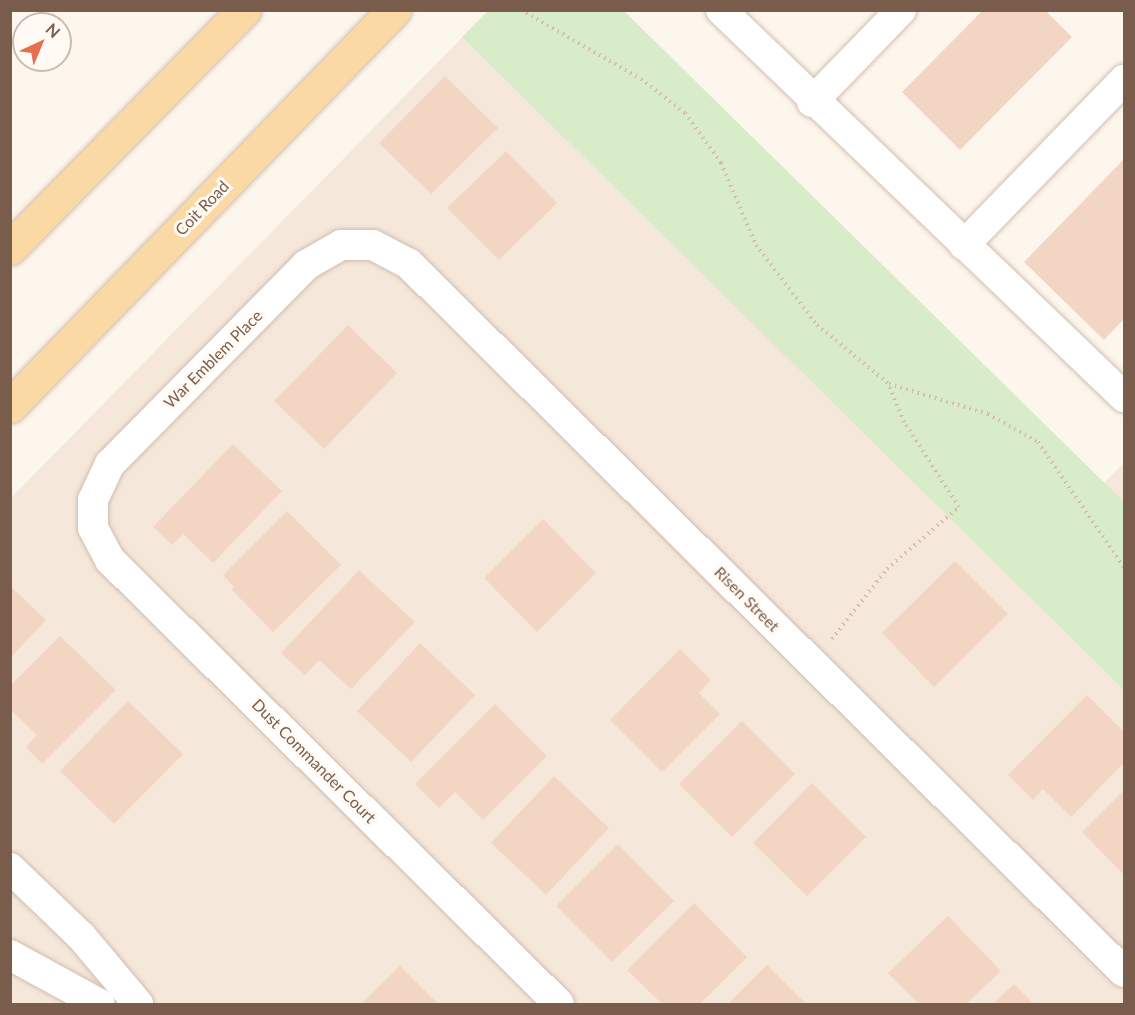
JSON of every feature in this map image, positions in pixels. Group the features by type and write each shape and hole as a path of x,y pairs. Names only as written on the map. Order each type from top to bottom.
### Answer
{"main road":[{"path":"10,248 244,10"},
{"name":"Coit Road","path":"10,406 394,10"}],"street":[{"path":"721,10 812,102 1125,396"},
{"path":"812,102 901,10"},
{"path":"964,245 1125,80"},
{"name":"War Emblem Place","path":"92,504 98,483 110,464 306,265 333,248 359,243"},
{"name":"Risen Street","path":"359,243 386,249 409,264 1125,972"},
{"name":"Dust Commander Court","path":"92,504 95,532 110,560 559,1005"},
{"path":"10,868 81,936 138,1005"},
{"path":"10,955 100,1005"}],"path":[{"path":"521,10 641,79 685,112 721,163 756,245 817,325 889,384 988,414 1038,442 1125,567"},
{"path":"814,665 887,569 959,507 914,440 889,384"}],"shaded area":[{"path":"488,11 624,11 1104,483 1124,463 1124,1004 11,1004 10,499"}],"green space":[{"path":"488,11 624,11 1124,502 1124,690 462,37"}],"building":[{"path":"983,10 1045,10 1072,37 960,150 902,92"},
{"path":"445,76 498,128 431,194 379,143"},
{"path":"506,151 557,203 499,260 447,208"},
{"path":"1124,159 1124,319 1104,340 1024,262"},
{"path":"348,325 397,373 324,449 274,401"},
{"path":"233,444 282,491 213,563 183,534 172,545 153,527"},
{"path":"287,511 341,565 273,632 232,590 234,587 223,575"},
{"path":"543,519 596,573 537,632 484,578"},
{"path":"955,561 1008,614 934,687 882,633"},
{"path":"359,570 415,622 351,689 319,660 305,675 281,653"},
{"path":"10,586 46,620 10,658"},
{"path":"60,636 116,690 42,764 26,747 37,735 10,709 10,686"},
{"path":"420,643 475,695 411,762 357,711"},
{"path":"680,649 711,680 699,693 720,714 662,772 610,720"},
{"path":"1087,695 1124,732 1124,763 1071,817 1043,789 1033,800 1008,775"},
{"path":"128,701 183,754 114,824 60,771"},
{"path":"495,704 547,756 483,820 455,792 439,808 415,784"},
{"path":"742,721 795,774 732,837 679,784"},
{"path":"554,776 609,828 546,895 491,843"},
{"path":"812,783 866,837 807,896 753,843"},
{"path":"1124,790 1124,875 1082,832"},
{"path":"618,844 674,901 612,962 556,906"},
{"path":"694,903 747,957 700,1004 662,1004 627,970"},
{"path":"948,916 1001,971 966,1004 919,1004 888,973"},
{"path":"767,965 806,1004 728,1004"},
{"path":"400,966 438,1004 361,1004"},
{"path":"1014,984 1034,1004 993,1004"}]}
